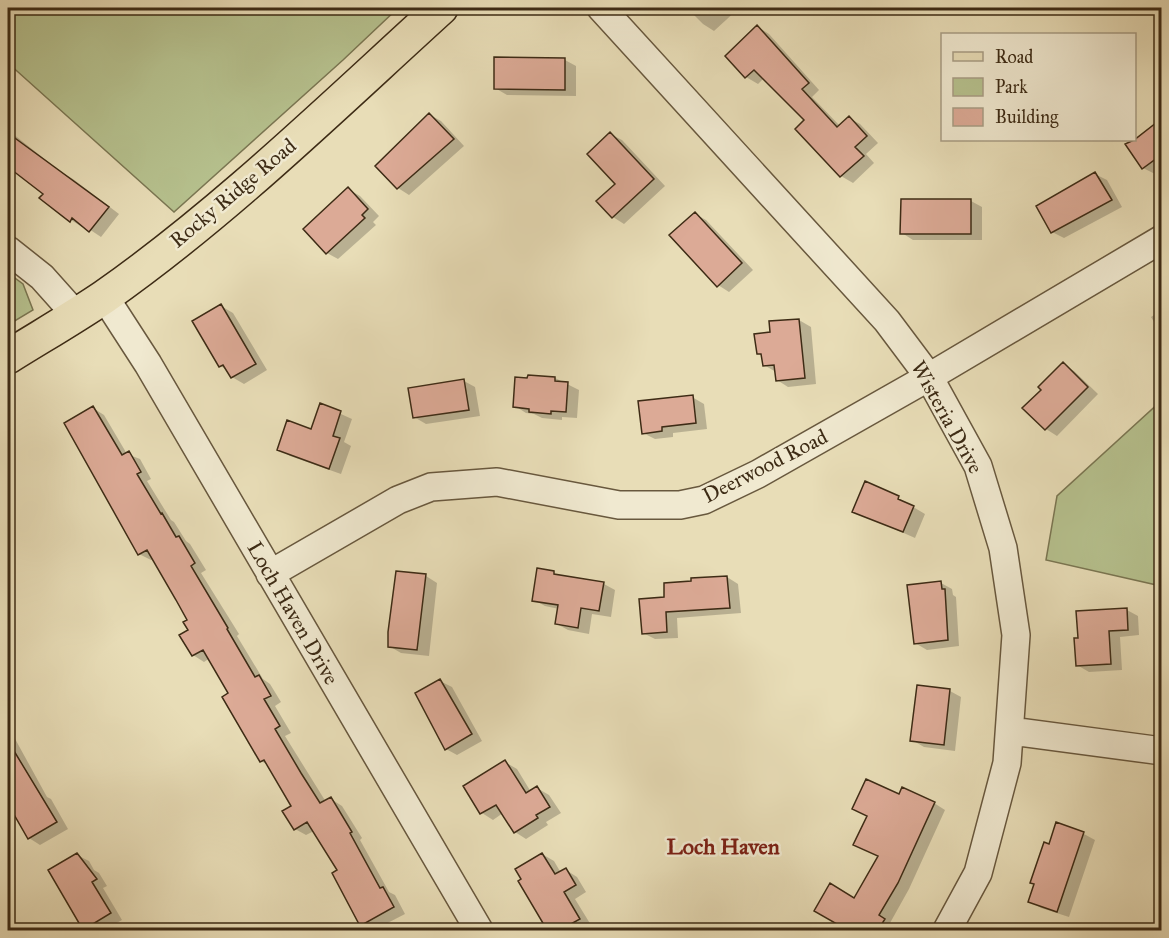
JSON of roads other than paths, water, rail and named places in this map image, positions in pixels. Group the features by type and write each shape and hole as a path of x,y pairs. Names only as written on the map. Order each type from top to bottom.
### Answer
{"main road":[{"name":"Rocky Ridge Road","path":"8,357 76,315 149,263 240,189 441,8"}],"street":[{"name":"Wisteria Drive","path":"601,8 887,321 929,377 978,466 1003,548 1016,636 1011,731 1007,763 978,873 947,930"},
{"name":"Deerwood Road","path":"270,574 398,500 431,487 497,482 619,506 680,505 704,500 758,474 929,377 1161,239"},
{"path":"8,250 42,277 76,315"},
{"name":"Loch Haven Drive","path":"104,296 148,364 479,930"},
{"path":"1011,731 1161,751"}],"district":[{"name":"Loch Haven","path":"723,846"}]}
